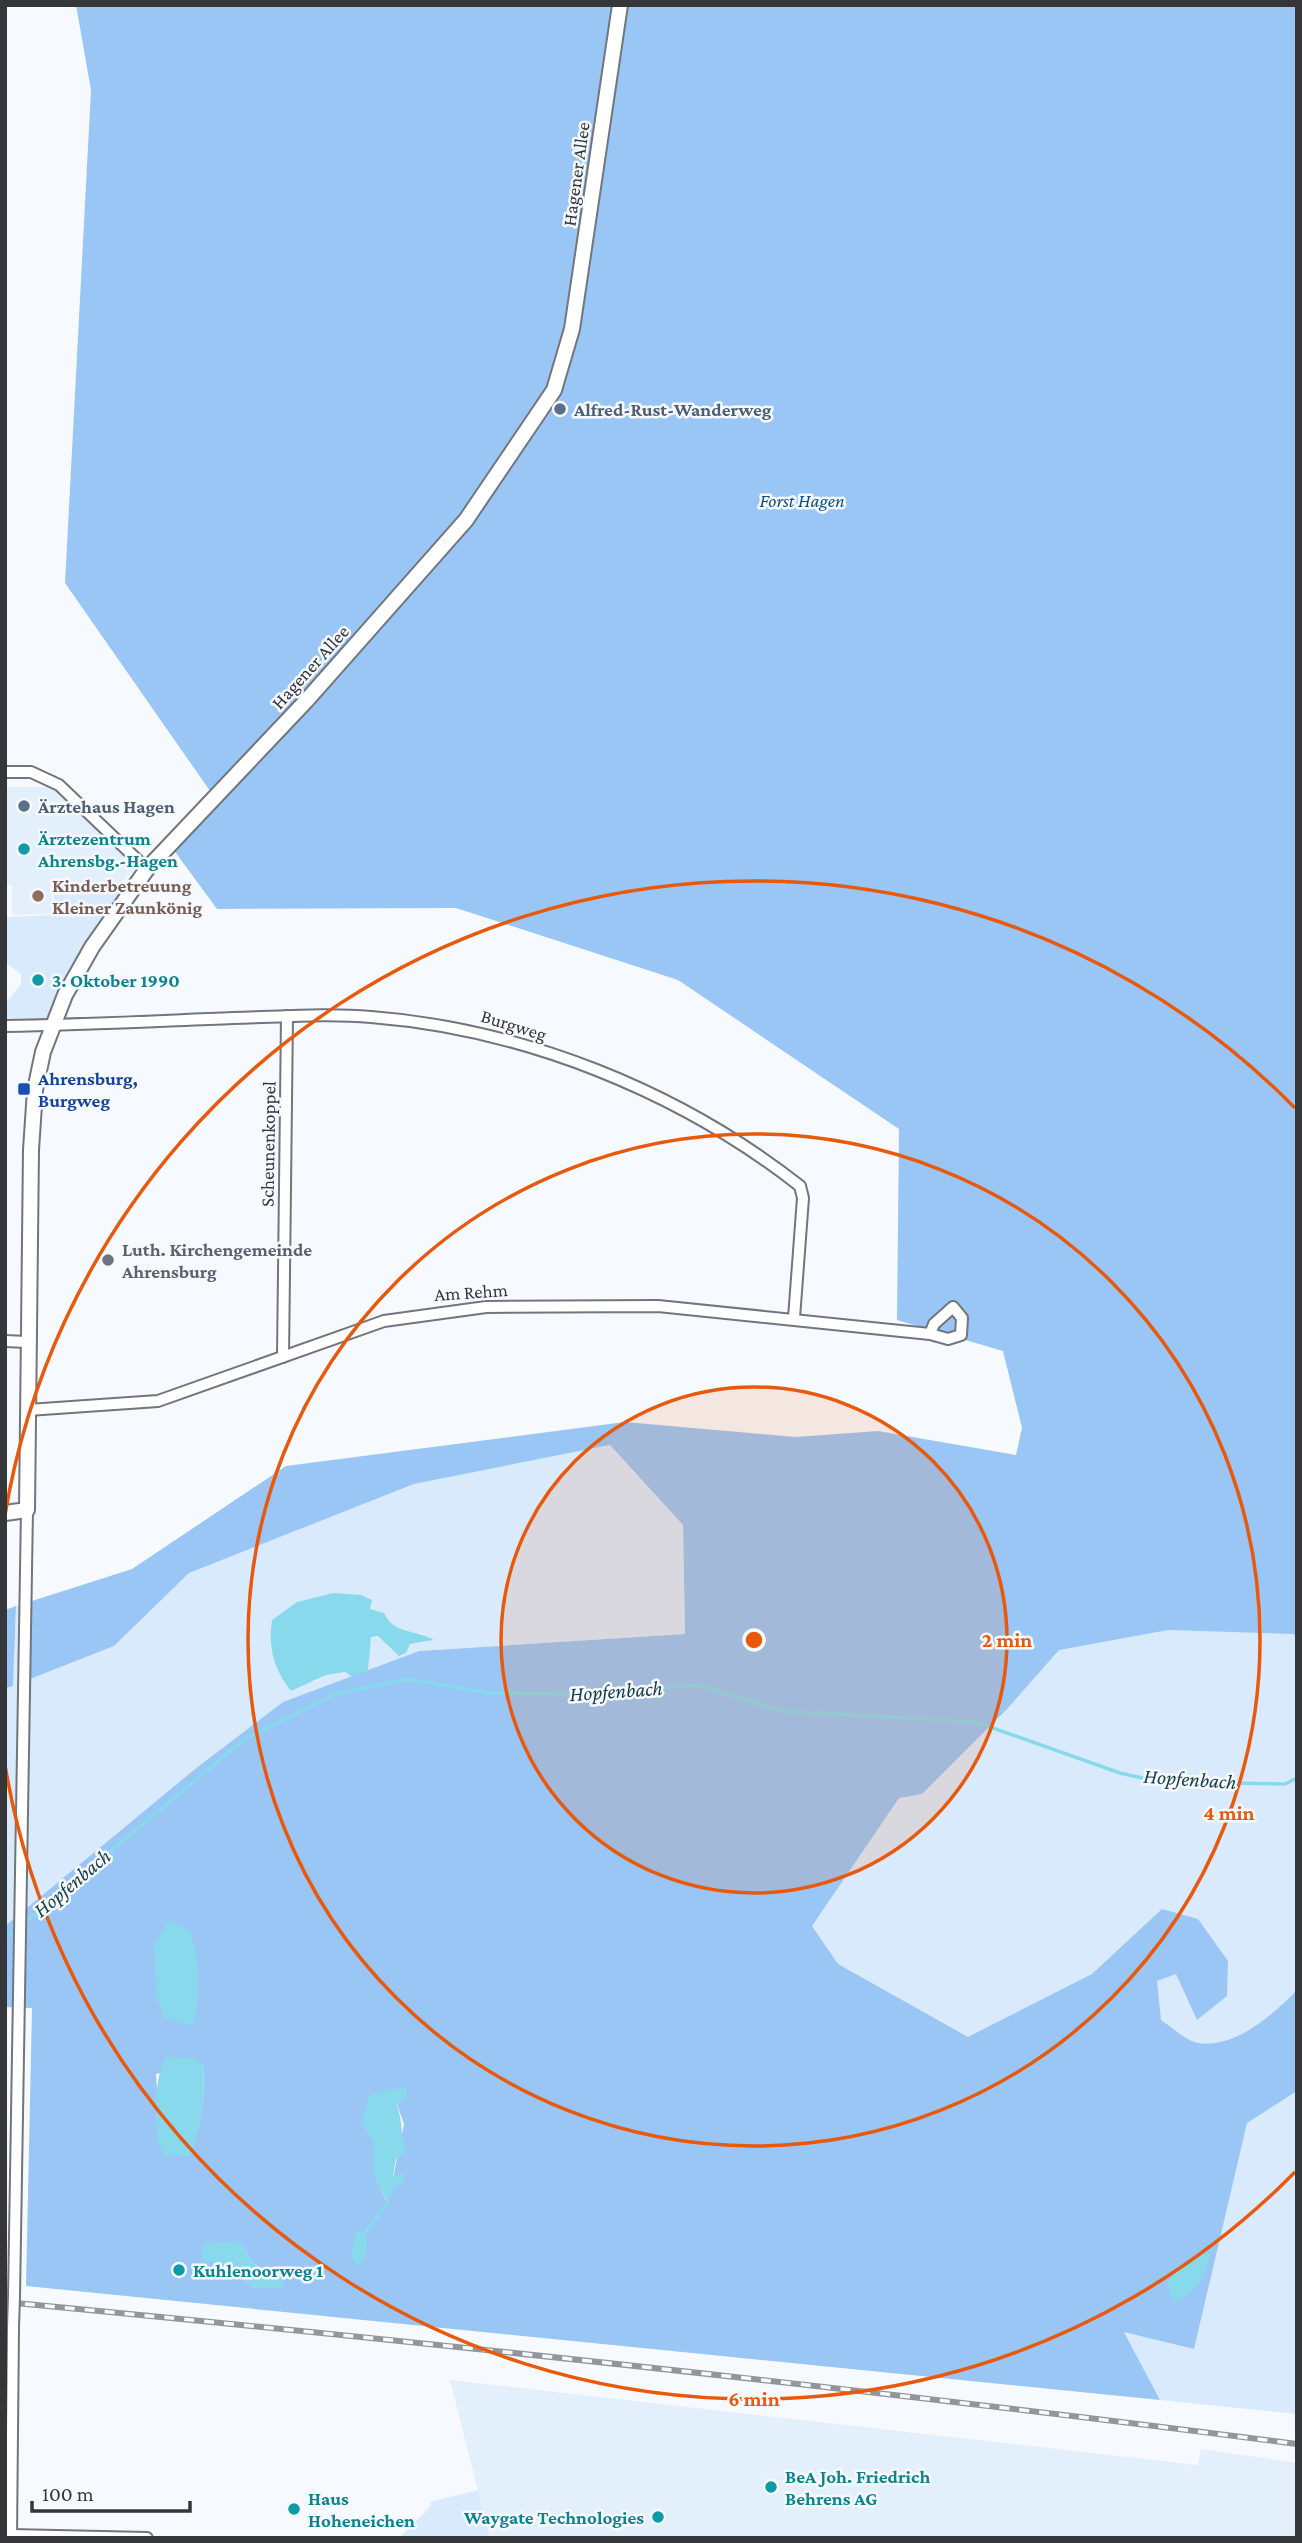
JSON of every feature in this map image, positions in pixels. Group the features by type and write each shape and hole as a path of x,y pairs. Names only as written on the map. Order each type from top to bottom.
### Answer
{"street":[{"name":"Hagener Allee","path":"11,2536 27,1510 27,1342 35,1090 52,1025 68,988 92,947 147,869 306,701 466,520 554,390 572,329 620,5"},
{"path":"5,772 31,772 59,785 147,869"},
{"name":"Burgweg","path":"5,1026 287,1016 370,1016 504,1037 610,1077 705,1121 800,1186 803,1198 794,1318"},
{"name":"Scheunenkoppel","path":"283,1357 287,1016"},
{"name":"Am Rehm","path":"28,1410 158,1402 384,1321 486,1307 658,1306 930,1334"},
{"path":"5,1341 27,1342"},
{"path":"5,1513 27,1510"},
{"path":"11,2536 148,2538"}],"shaded area":[{"path":"5,787 50,787 71,803 137,867 116,888 52,889 52,914 12,915 12,885 5,885"},
{"path":"127,891 49,1018 5,1018 5,1004 21,984 21,974 5,962 5,917 54,915 54,892"},
{"path":"611,1445 683,1525 685,1634 419,1651 368,1671 370,1637 408,1642 433,1640 422,1633 405,1633 370,1609 333,1593 297,1602 313,1682 326,1674 345,1672 352,1677 283,1702 195,1769 5,1926 5,1688 13,1685 16,1606 32,1601 31,1678 114,1646 189,1573 414,1484"},
{"path":"1297,1530 1297,2414 1160,2400 1124,2332 400,1684"},
{"path":"333,1593 361,1595 372,1600 370,1609 384,1613 394,1625 434,1640 410,1644 406,1653 399,1656 378,1636 371,1637 368,1671 352,1677 345,1672 326,1675 291,1691 280,1675 274,1658 272,1620 297,1602"},
{"path":"169,1921 190,1930 193,1943 198,1978 193,2026 164,2018 157,1998 154,1946"},
{"path":"166,2057 193,2058 203,2064 202,2111 189,2156 164,2155 157,2133 156,2092"},
{"path":"406,2087 407,2097 397,2105 406,2151 396,2159 393,2176 404,2173 405,2182 395,2185 388,2203 374,2177 374,2143 361,2122 371,2094"},
{"path":"365,2232 367,2246 364,2258 358,2266 351,2258 355,2234"},
{"path":"241,2241 253,2263 284,2279 283,2288 254,2288 229,2267 202,2259 202,2244"},
{"path":"1204,2249 1210,2254 1202,2278 1188,2294 1172,2303 1168,2283 1175,2270"},
{"path":"450,2380 1198,2465 1201,2449 1297,2463 1297,2538 490,2538"},
{"path":"478,2490 490,2538 399,2538 431,2506 430,2502"}],"green space":[{"name":"Forst Hagen","path":"76,5 1297,5 1297,1643 1294,1634 1168,1630 1059,1650 1007,1709 922,1794 899,1798 812,1926 838,1964 968,2037 1092,1974 1162,1909 1198,1919 1228,1961 1227,1996 1197,2020 1176,1974 1157,1981 1161,2020 1184,2037 1198,2043 1226,2041 1253,2028 1297,1990 1297,2091 1247,2123 1194,2349 1124,2332 1160,2400 26,2286 32,2008 5,2007 5,1926 195,1769 283,1702 419,1651 685,1634 683,1525 610,1445 414,1484 189,1573 114,1646 30,1679 32,1601 132,1569 286,1466 625,1422 796,1437 878,1431 1016,1455 1022,1428 1003,1351 897,1320 899,1129 678,980 456,908 217,909 173,849 217,801 65,583 91,90","holes":["203,2064 202,2111 188,2156 158,2104 156,2074","406,2087 397,2104 404,2124 388,2203 375,2171 377,2144 382,2130","240,2241 253,2263 283,2279 254,2288 229,2266"]},
{"path":"16,1606 13,1686 5,1688 5,1610"}],"waterway":[{"name":"Hopfenbach","path":"23,1924 245,1739 335,1694 408,1679 490,1693 575,1694 698,1685 780,1711 976,1722 1120,1773 1160,1782 1285,1784 1297,1778"},
{"name":"Hopfenbach","path":"5,1938 17,1929"},
{"path":"365,2232 388,2203"}],"railway":[{"path":"5,2302 652,2368 1297,2444"}],"place":[{"name":"Alfred-Rust-Wanderweg","path":"560,409"},
{"name":"Ärztehaus Hagen","path":"24,806"},
{"name":"Ärztezentrum Ahrensbg.-Hagen","path":"24,849"},
{"name":"Kinderbetreuung Kleiner Zaunkönig","path":"38,896"},
{"name":"3. Oktober 1990","path":"38,980"},
{"name":"Ahrensburg, Burgweg","path":"24,1089"},
{"name":"Luth. Kirchengemeinde Ahrensburg","path":"108,1260"},
{"name":"Kuhlenoorweg 1","path":"179,2270"},
{"name":"BeA Joh. Friedrich Behrens AG","path":"771,2487"},
{"name":"Haus Hoheneichen","path":"294,2509"},
{"name":"Waygate Technologies","path":"658,2517"}]}
